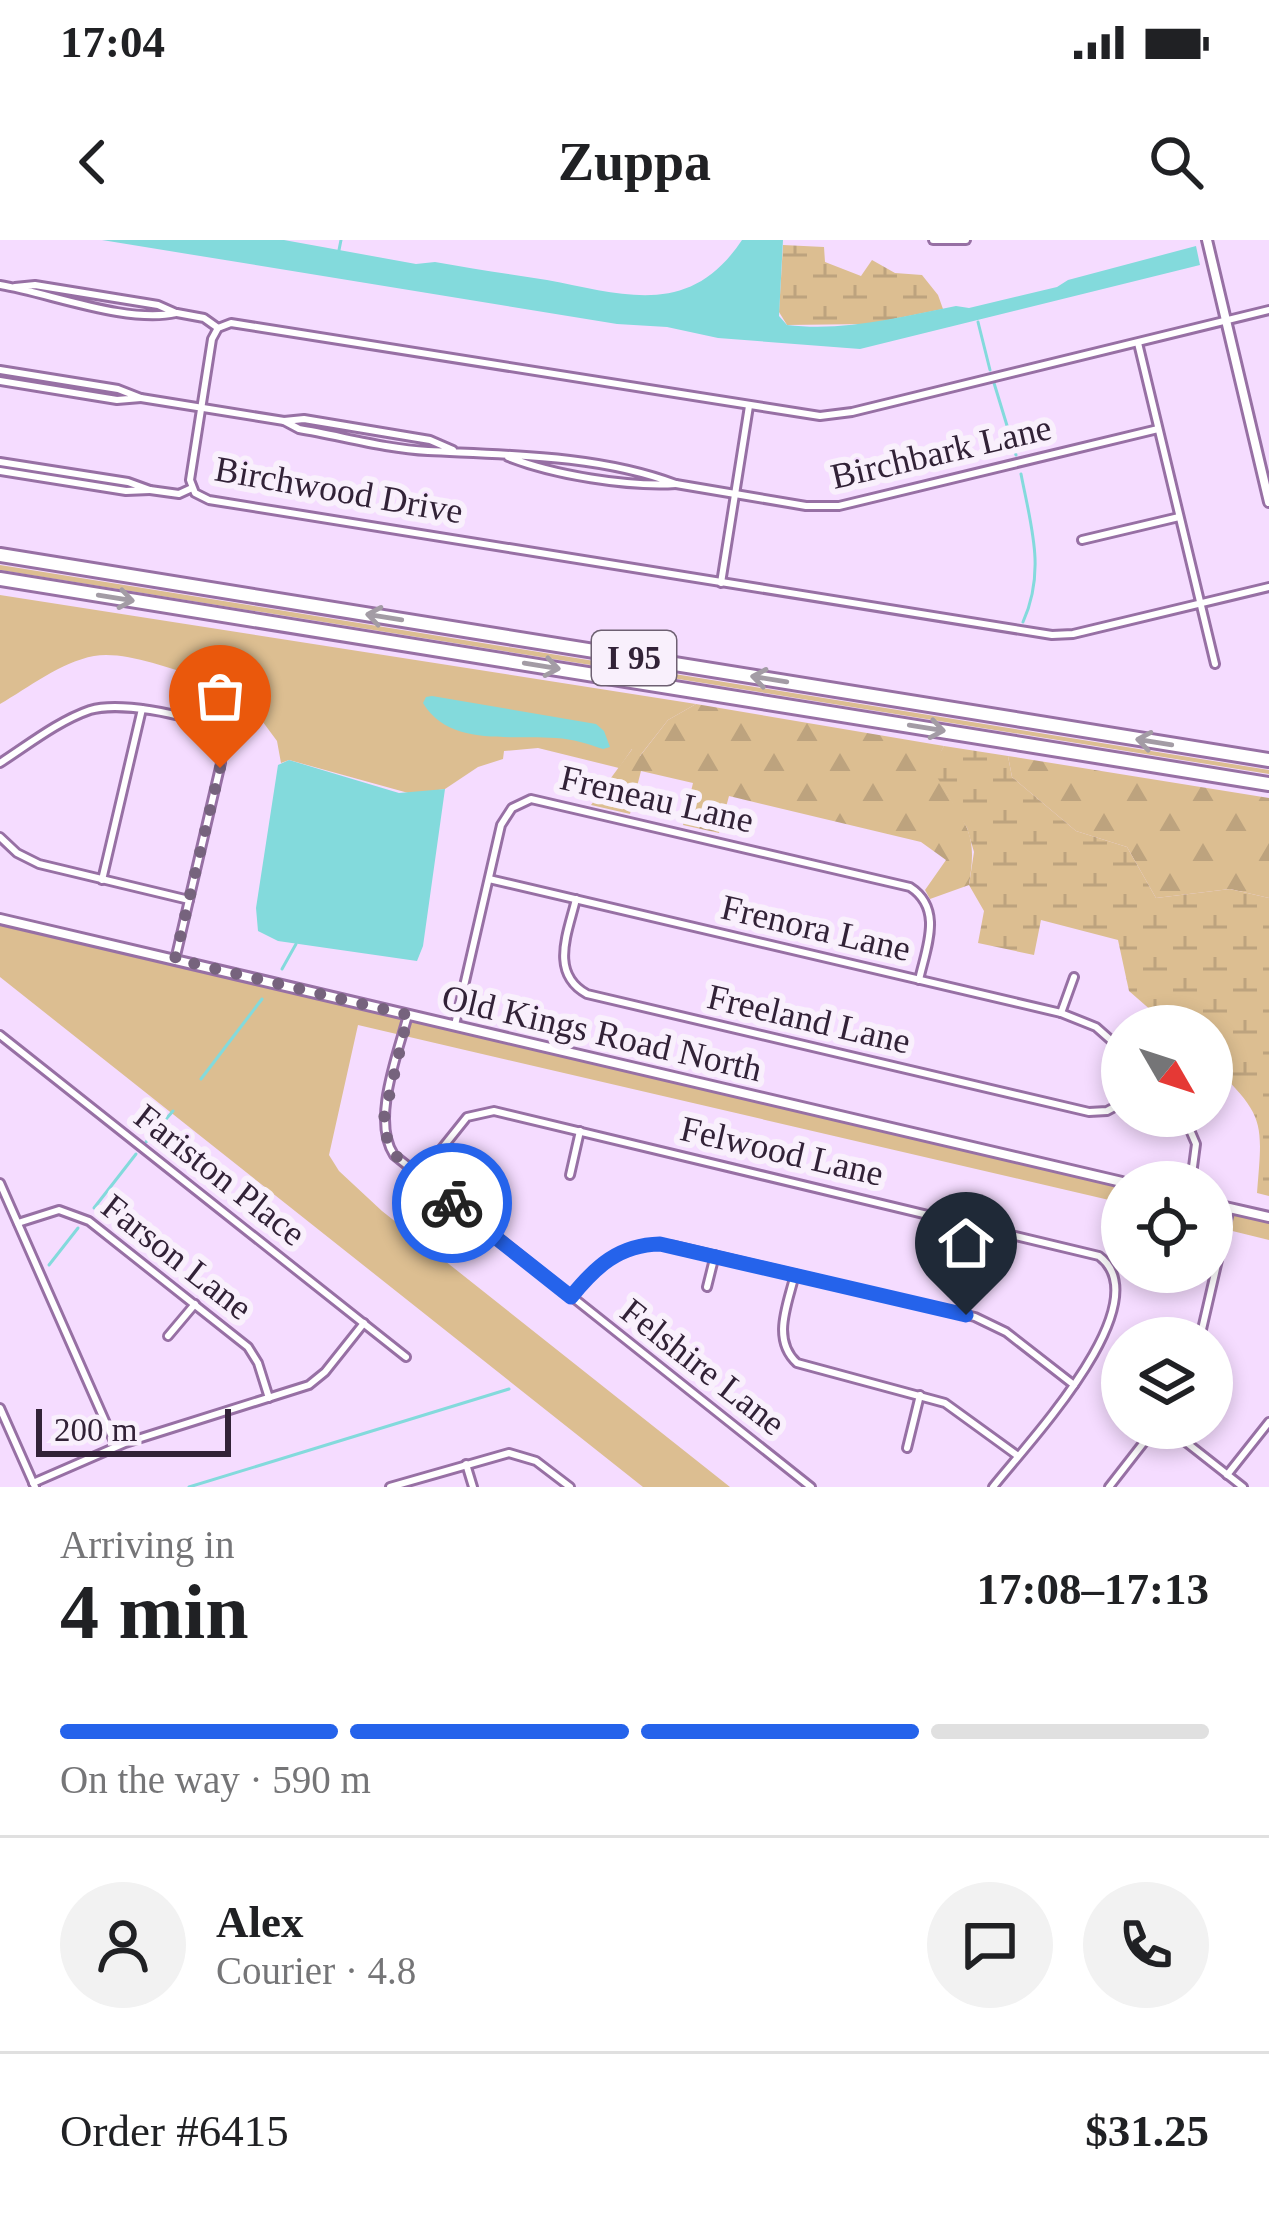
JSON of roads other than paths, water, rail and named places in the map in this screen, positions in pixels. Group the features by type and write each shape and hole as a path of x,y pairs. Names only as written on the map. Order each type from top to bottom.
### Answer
{"highway":[{"name":"I 95","path":"0,555 1269,760"},
{"name":"I 95","path":"0,579 1269,784"}],"street":[{"path":"933,240 966,240"},
{"path":"1207,240 1269,502"},
{"path":"0,285 94,305 204,318 218,328 236,323 812,416 841,414 1269,310"},
{"name":"Birchwood Drive","path":"218,328 211,343 190,474 192,488 212,501 1057,635 1269,587"},
{"path":"1138,343 1215,664"},
{"path":"0,370 118,389 141,398"},
{"path":"0,381 117,400 141,398"},
{"name":"Birchbark Lane","path":"141,398 284,421 304,418 430,440 453,450 530,466 815,507 839,506 1159,430"},
{"path":"721,583 749,406"},
{"path":"0,462 128,482 149,490"},
{"path":"0,472 126,491 179,494 192,488"},
{"path":"1082,540 1179,517"},
{"path":"0,763 87,711 115,706 203,726 221,748 220,768 175,959"},
{"path":"102,880 142,710"},
{"name":"Freneau Lane","path":"454,1025 507,814 527,800 545,800 910,887 925,899 932,919 919,980"},
{"path":"0,837 34,862 189,900"},
{"name":"Frenora Lane","path":"489,879 1060,1013 1101,1031"},
{"name":"Freeland Lane","path":"576,899 563,964 573,985 589,994 1101,1111"},
{"name":"Old Kings Road North","path":"0,919 1101,1177"},
{"path":"1060,1013 1074,977"},
{"name":"Felshire Lane","path":"408,1015 383,1123 391,1150 811,1487"},
{"name":"Fariston Place","path":"0,1035 406,1357"},
{"name":"Felwood Lane","path":"419,1177 460,1125 479,1112 500,1112 1100,1256 1115,1275 1116,1298 1102,1341 1074,1385 993,1487"},
{"path":"570,1175 580,1131"},
{"path":"0,1183 116,1446"},
{"path":"1233,1209 1269,1217"},
{"name":"Farson Lane","path":"18,1223 53,1210 80,1215 251,1351 269,1398"},
{"path":"571,1297 603,1262 630,1248 666,1244 990,1322 1074,1385"},
{"path":"707,1287 715,1255"},
{"path":"795,1274 782,1334 793,1360 807,1369 920,1395 961,1411 1018,1456"},
{"path":"168,1336 194,1304"},
{"path":"0,1408 34,1485 116,1446 316,1381 364,1323"},
{"path":"907,1448 920,1395"},
{"path":"1227,1475 1269,1422"},
{"path":"1108,1487 1138,1449"},
{"path":"1194,1449 1243,1487"},
{"path":"390,1487 500,1454 536,1461 570,1487"},
{"path":"466,1464 473,1487"}],"waterway":[{"path":"339,250 341,240"},
{"path":"978,322 990,370"},
{"path":"994,383 1016,455"},
{"path":"1021,474 1035,566 1023,622"},
{"path":"282,969 296,944"},
{"path":"201,1079 262,999"},
{"path":"146,1142 173,1111"},
{"path":"94,1208 136,1154"},
{"path":"49,1265 78,1228"},
{"path":"189,1487 509,1389"}]}
